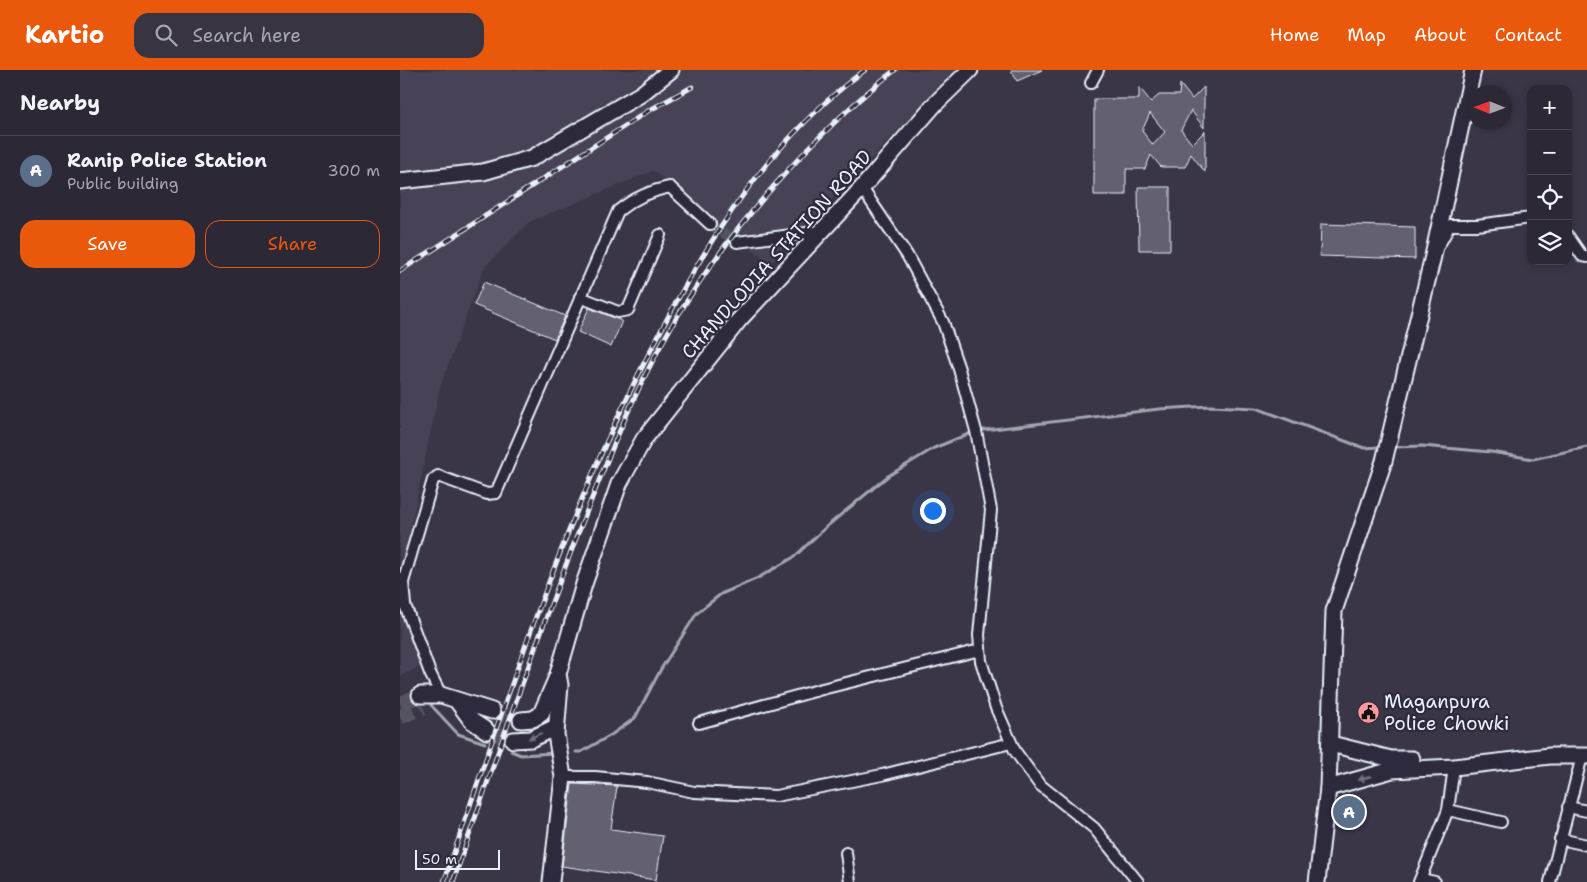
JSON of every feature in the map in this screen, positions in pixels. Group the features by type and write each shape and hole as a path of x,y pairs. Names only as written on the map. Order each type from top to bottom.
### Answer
{"street":[{"path":"400,181 483,172 532,158 632,99 672,70"},
{"name":"CHANDLODIA STATION ROAD","path":"551,882 563,777 556,727 560,684 558,674 584,584 619,484 644,439 739,320 862,188 934,105 970,70"},
{"path":"1092,83 1098,70"},
{"path":"1317,882 1328,788 1334,611 1384,461 1433,256 1473,70"},
{"path":"492,711 457,700 429,698 430,673 405,605 404,582 433,480 438,476 487,494 492,495 496,492 618,211 633,198 652,190 670,187 710,224"},
{"path":"862,188 907,255 943,322 959,369 977,438 992,510 980,616 980,650 981,661 996,708 1015,751 1039,784 1094,828 1138,882"},
{"path":"1433,256 1450,225 1477,226 1527,219"},
{"path":"737,242 822,231"},
{"path":"580,297 618,312 628,310 660,235"},
{"path":"1572,242 1582,256 1587,257"},
{"path":"699,722 980,650"},
{"path":"521,720 533,719 541,714 558,674"},
{"path":"457,700 472,721 487,731"},
{"path":"513,740 530,739 556,727"},
{"path":"563,777 595,777 647,782 694,792 776,796 882,775 1011,743"},
{"path":"1330,744 1391,759 1453,757 1549,745 1585,753"},
{"path":"1328,788 1392,770 1454,767 1585,753"},
{"path":"1550,882 1568,807 1585,753"},
{"path":"1435,882 1420,881 1448,810 1454,767"},
{"path":"1568,807 1587,811"},
{"path":"1448,810 1501,822"},
{"path":"1560,839 1587,845"},
{"path":"846,853 850,882"}],"shaded area":[{"path":"400,70 655,70 599,112 677,70 956,70 770,264 653,171 529,222 484,268 440,387 400,579"},
{"path":"400,579 430,662 400,676"}],"building":[{"path":"1011,70 1042,70 1017,81"},
{"path":"1180,84 1192,99 1204,87 1204,128 1191,110 1181,130 1192,144 1205,131 1205,172 1191,154 1185,167 1161,167 1151,155 1145,169 1126,169 1126,195 1094,195 1094,99 1139,99 1139,87 1151,102 1159,95 1179,95","holes":["1150,113 1165,132 1153,145 1142,131"]},
{"path":"1138,187 1170,187 1170,250 1139,250"},
{"path":"1321,224 1415,227 1415,259 1320,256"},
{"path":"484,282 565,316 555,339 474,305"},
{"path":"589,308 622,321 611,347 578,332"},
{"path":"572,784 617,786 611,829 663,836 656,880 562,866"}],"waterway":[{"path":"576,752 581,752 611,735 635,718 661,669 697,613 721,594 758,578 794,557 826,527 888,476 934,448 976,431 1159,409 1210,406 1256,408 1364,448 1379,447"},
{"path":"1395,447 1422,446 1491,452 1533,459 1587,447"},
{"path":"431,705 458,734 485,743"},
{"path":"511,751 521,755 554,753"}],"tunnel":[{"path":"710,224 737,242"},
{"path":"400,704 420,695"},
{"path":"400,717 423,707"},
{"path":"492,711 521,720"},
{"path":"487,731 513,740"}],"railway":[{"path":"444,882 515,675 566,539 623,405 656,340 720,228 771,159 831,97 865,70"},
{"path":"453,882 529,665 577,536 622,424 662,343 698,284 722,250 776,184 834,123 895,70"},
{"path":"400,271 648,111 692,87"}],"place":[{"name":"Maganpura Police Chowki","path":"1368,712"},
{"name":"Ranip Police Station","path":"1349,812"}]}
